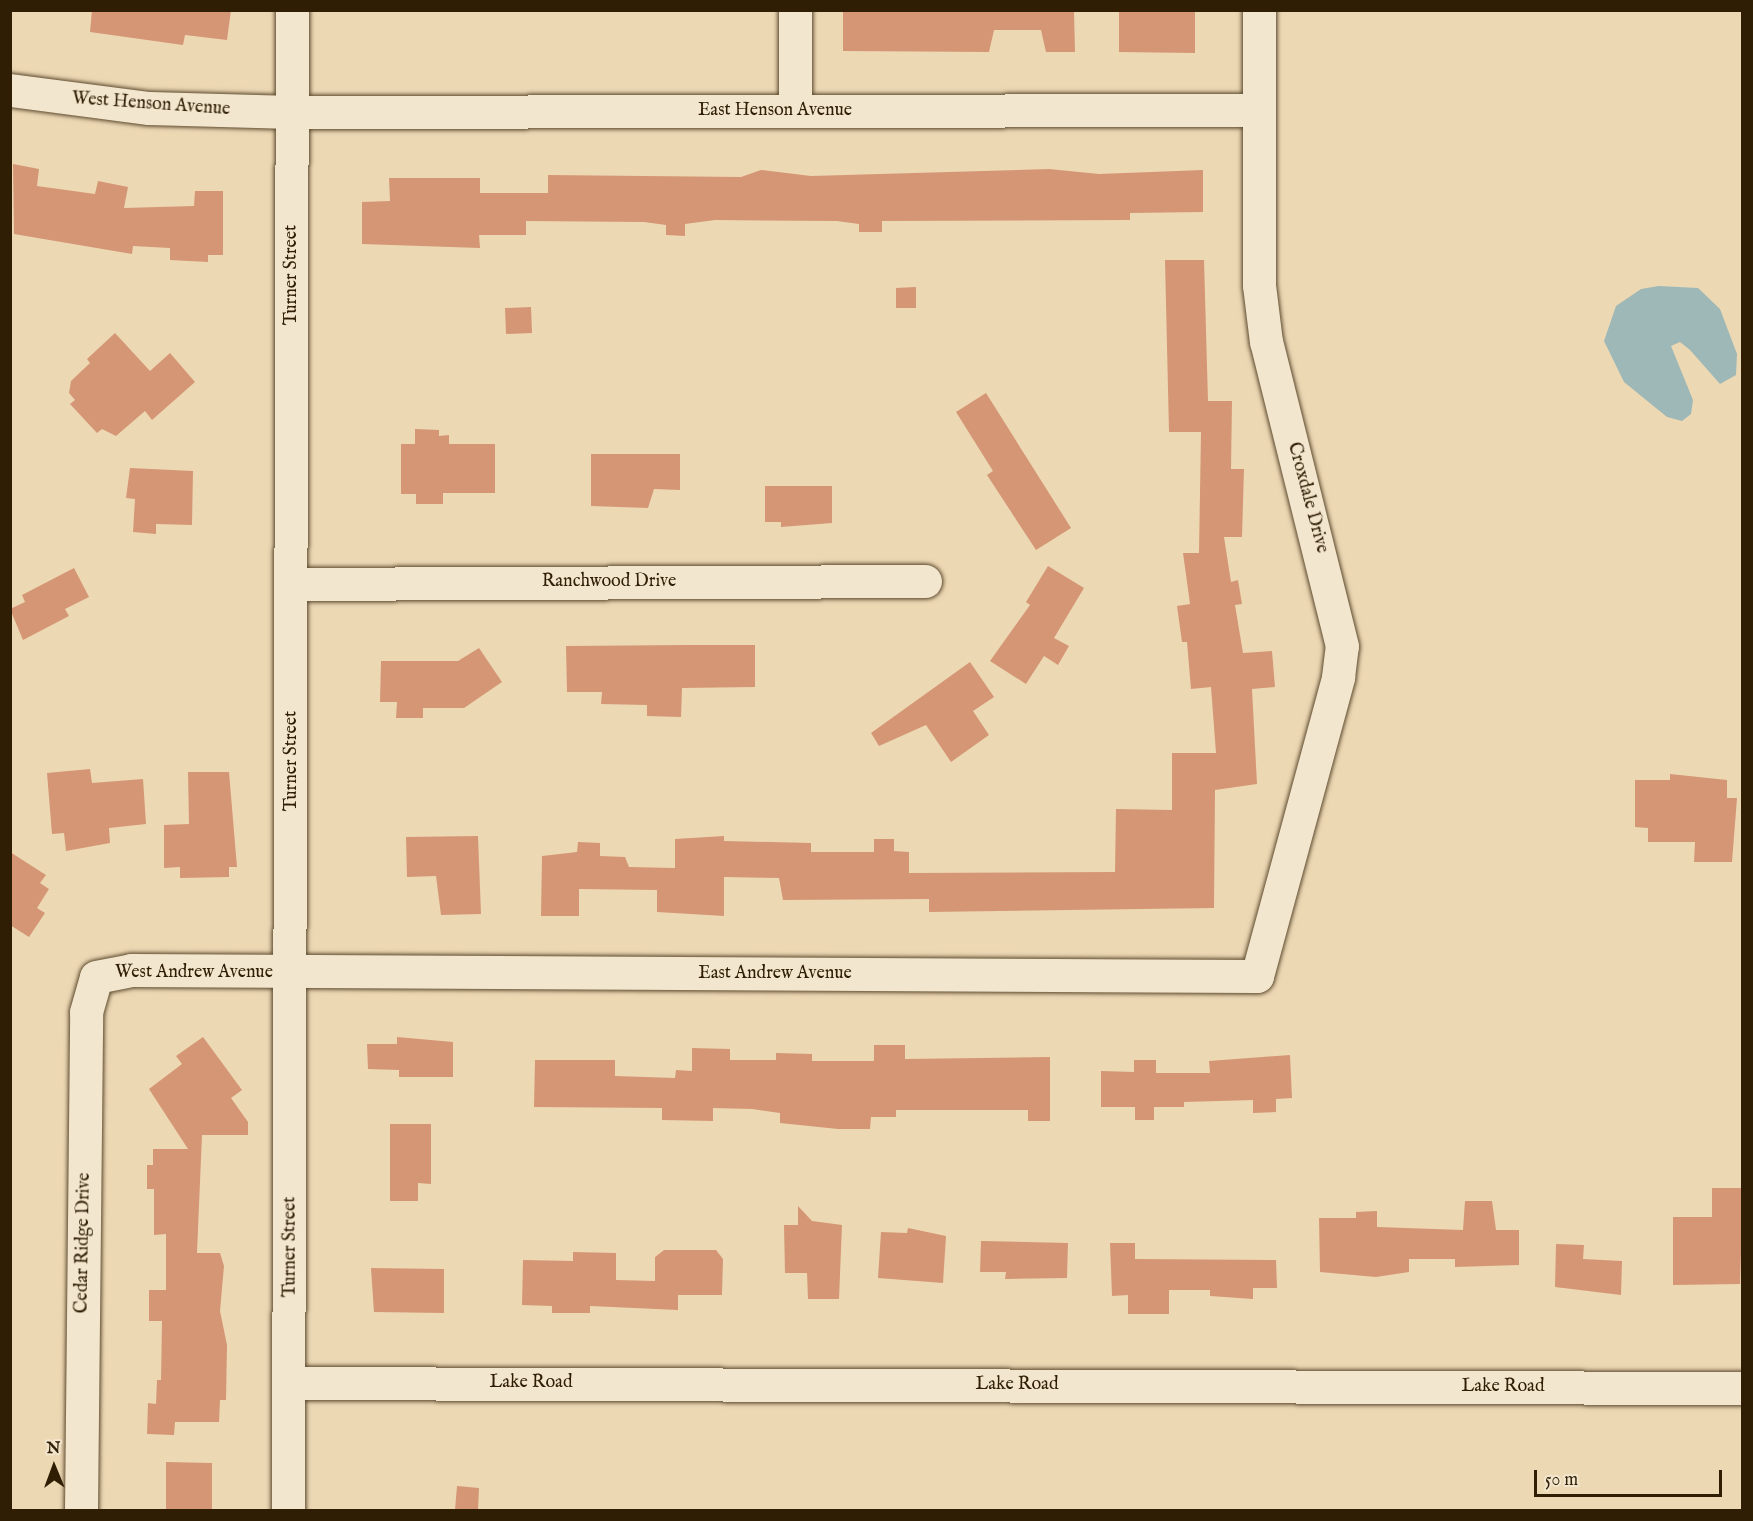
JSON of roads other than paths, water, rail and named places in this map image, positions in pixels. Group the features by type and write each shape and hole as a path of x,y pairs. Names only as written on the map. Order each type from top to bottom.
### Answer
{"street":[{"name":"Turner Street","path":"288,1510 291,1383 292,10"},
{"path":"795,10 795,111"},
{"name":"Croxdale Drive","path":"1257,976 1342,646 1266,342 1259,285 1259,10"},
{"name":"West Henson Avenue","path":"10,90 149,108 292,112"},
{"name":"East Henson Avenue","path":"292,112 1259,111"},
{"name":"Ranchwood Drive","path":"292,584 925,581"},
{"name":"West Andrew Avenue","path":"96,977 131,970 292,972"},
{"name":"East Andrew Avenue","path":"292,972 1257,976"},
{"name":"Cedar Ridge Drive","path":"81,1510 86,1012 96,977"},
{"name":"Lake Road","path":"291,1383 1743,1388"}],"water":[{"path":"1659,286 1698,288 1720,309 1737,354 1736,375 1720,384 1680,342 1671,346 1693,400 1691,414 1682,421 1667,417 1624,382 1604,341 1616,306 1641,289"}]}
